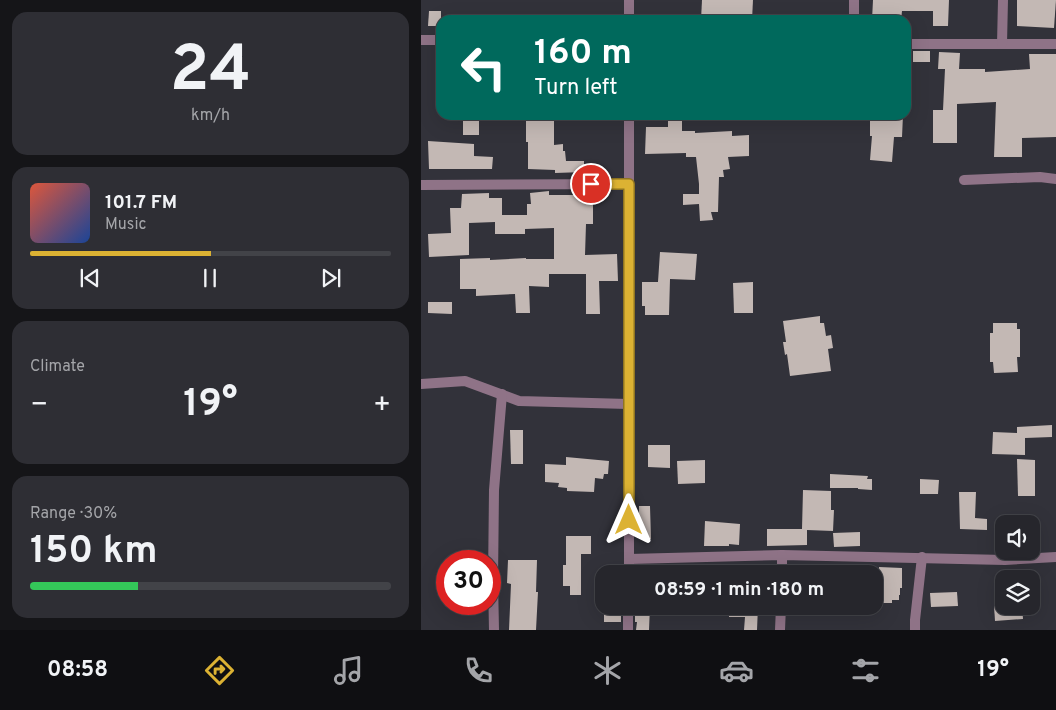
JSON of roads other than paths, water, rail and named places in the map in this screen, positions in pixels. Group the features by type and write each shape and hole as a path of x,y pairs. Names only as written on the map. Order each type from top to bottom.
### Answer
{"street":[{"path":"629,0 629,15"},
{"path":"854,0 854,15"},
{"path":"1002,44 1003,0"},
{"path":"421,40 436,40"},
{"path":"911,44 1056,44"},
{"path":"629,120 629,565"},
{"path":"964,180 1040,177 1056,179"},
{"path":"421,184 629,184"},
{"path":"421,384 465,381 519,401 628,404"},
{"path":"494,630 494,490 501,394"},
{"path":"629,559 782,555 1005,560 1056,558"},
{"path":"782,555 782,565"},
{"path":"915,630 922,558"},
{"path":"628,615 628,630"},
{"path":"780,630 781,615"}]}
